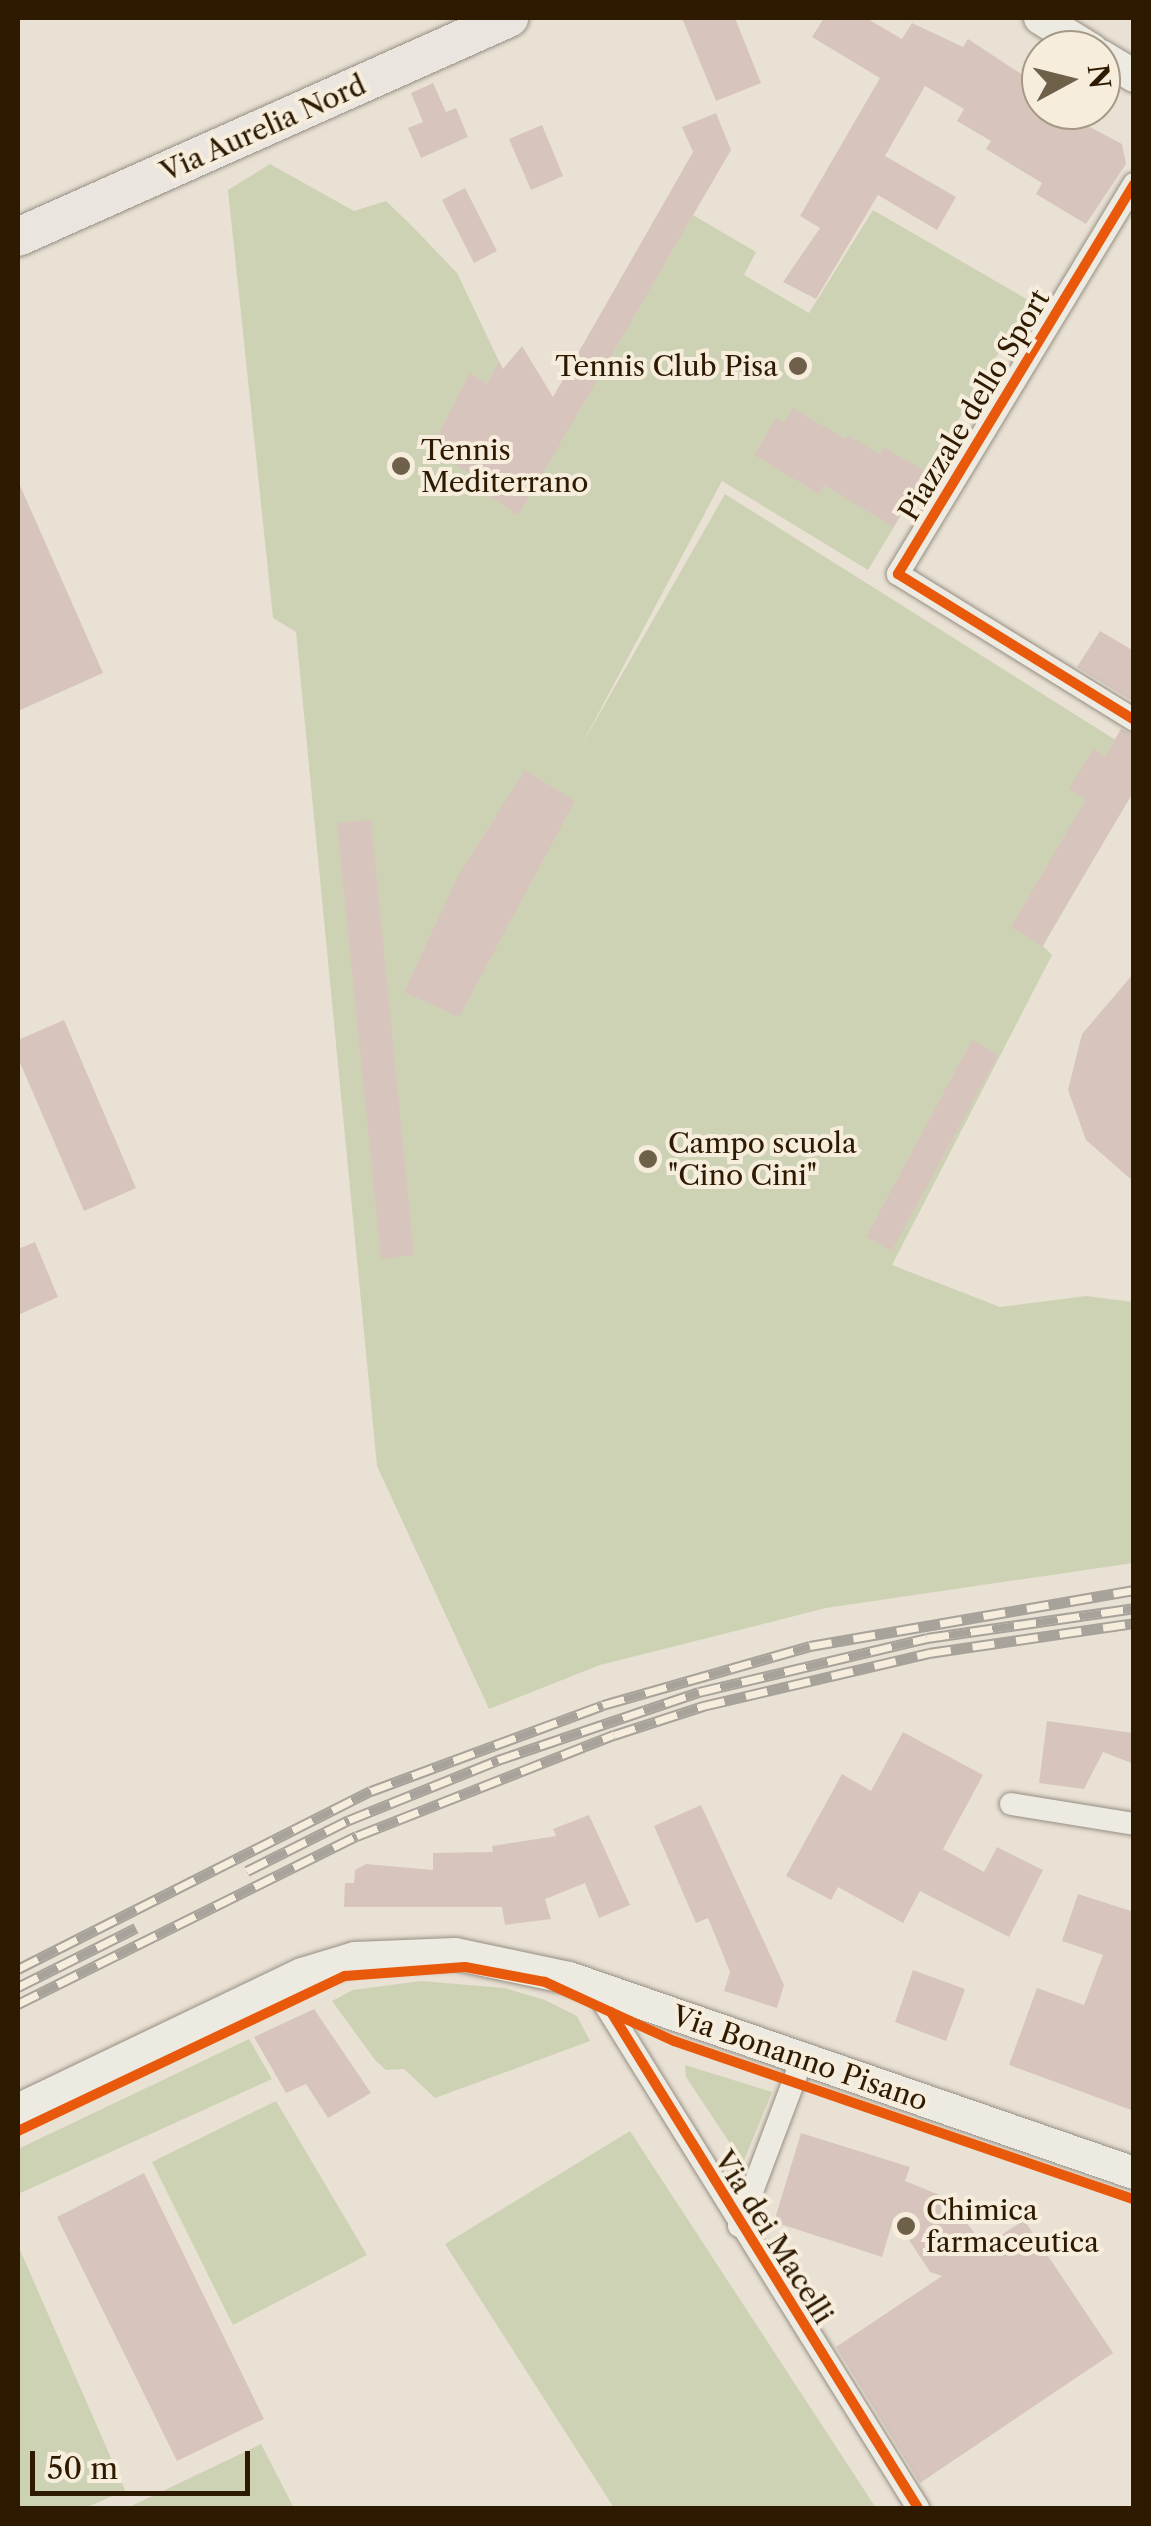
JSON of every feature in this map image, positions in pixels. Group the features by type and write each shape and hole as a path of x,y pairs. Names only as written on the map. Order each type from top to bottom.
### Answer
{"main road":[{"name":"Via Aurelia Nord","path":"18,237 508,18"},
{"name":"Via Bonanno Pisano","path":"18,2110 302,1974 355,1958 477,1956 594,1987 1134,2173"}],"street":[{"name":"Piazzale dello Sport","path":"1134,184 898,574 1134,720"},
{"path":"1011,1804 1134,1824"},
{"name":"Via dei Macelli","path":"594,1987 739,2226 918,2508"},
{"name":"Via dei Macelli","path":"739,2226 802,2058"}],"green space":[{"name":"Campo scuola \"Cino Cini\"","path":"270,164 354,211 386,201 412,226 457,273 519,403 556,448 693,215 756,252 744,275 809,313 873,210 1030,301 868,570 722,481 581,746 725,494 1133,751 1133,791 1043,946 1052,955 892,1265 1000,1307 1086,1296 1133,1302 1133,1563 826,1608 600,1665 489,1709 377,1466 296,632 273,618 228,190"},
{"path":"421,1981 505,1988 545,2000 577,2016 590,2041 435,2098 404,2069 386,2070 375,2060 332,2001 353,1990"},
{"path":"249,2039 272,2079 18,2194 18,2149"},
{"path":"685,2065 772,2092 743,2163 686,2077"},
{"path":"276,2101 367,2255 233,2325 152,2162"},
{"path":"630,2131 876,2508 614,2508 445,2244"},
{"path":"20,2250 125,2490 86,2508 18,2508"},
{"path":"261,2444 294,2508 127,2508"}],"building":[{"path":"682,18 735,18 761,83 716,101"},
{"path":"824,18 866,18 902,39 912,23 963,47 968,39 1021,74 1021,130 1096,130 1122,144 1126,164 1086,224 1036,194 1042,183 986,149 991,141 957,121 964,109 925,86 885,156 956,197 937,230 878,195 816,299 783,282 820,228 800,216 880,78 812,37"},
{"path":"433,83 446,112 456,108 468,137 421,158 408,128 423,122 411,93"},
{"path":"716,113 731,150 518,516 470,482 474,476 430,450 470,373 487,384 499,361 503,369 522,346 553,397 693,152 682,127"},
{"path":"542,125 563,176 531,190 509,139"},
{"path":"465,188 497,251 474,263 442,200"},
{"path":"793,408 845,439 848,435 879,454 884,447 926,472 893,527 824,485 819,494 754,455 776,418 784,423"},
{"path":"18,481 103,673 18,711"},
{"path":"1100,631 1134,651 1134,702 1077,667"},
{"path":"1121,729 1134,735 1134,791 1042,946 1011,927 1086,799 1069,789 1093,749 1105,756"},
{"path":"525,770 575,801 459,1017 404,992 458,876"},
{"path":"371,820 414,1255 381,1259 337,823"},
{"path":"1134,973 1134,1182 1086,1140 1068,1090 1082,1034"},
{"path":"64,1020 136,1188 84,1211 18,1058 18,1040"},
{"path":"972,1040 998,1055 892,1251 866,1237"},
{"path":"35,1242 58,1297 18,1315 18,1249"},
{"path":"1047,1721 1134,1733 1134,1764 1103,1752 1084,1789 1039,1783"},
{"path":"903,1732 983,1775 943,1849 984,1872 997,1847 1043,1870 1009,1937 920,1891 903,1923 838,1887 831,1900 786,1876 842,1774 871,1791"},
{"path":"701,1805 784,1985 777,2008 724,1991 730,1972 708,1918 696,1923 654,1826"},
{"path":"589,1815 630,1905 599,1918 585,1883 545,1899 551,1919 505,1925 502,1907 344,1907 345,1883 354,1883 355,1870 366,1864 433,1870 433,1853 493,1852 492,1846 556,1836 553,1829"},
{"path":"1078,1894 1134,1912 1134,2111 1009,2065 1037,1988 1084,2005 1103,1955 1062,1941"},
{"path":"913,1970 965,1989 946,2041 895,2022"},
{"path":"314,2009 371,2093 328,2118 306,2084 286,2093 254,2037"},
{"path":"801,2133 910,2167 905,2181 947,2198 985,2246 1024,2220 1113,2353 920,2483 836,2347 942,2276 930,2272 894,2217 882,2257 774,2222"},
{"path":"144,2173 264,2419 177,2461 57,2217"}],"railway":[{"path":"18,1969 371,1791 603,1705 810,1646 1134,1590"},
{"path":"247,1871 349,1820 498,1760 699,1692 927,1638 1134,1608"},
{"path":"18,2004 357,1836 614,1735 703,1706 929,1653 1134,1623"},
{"path":"18,1987 136,1928"}],"cycle path":[{"path":"1134,184 898,574 1134,720"},
{"path":"18,2131 345,1976 465,1967 545,1982 674,2041 1134,2199"},
{"path":"611,2012 918,2508"}],"place":[{"name":"Tennis Club Pisa","path":"798,366"},
{"name":"Tennis Mediterrano","path":"401,466"},
{"name":"Campo scuola \"Cino Cini\"","path":"648,1159"},
{"name":"Chimica farmaceutica","path":"906,2226"}]}
